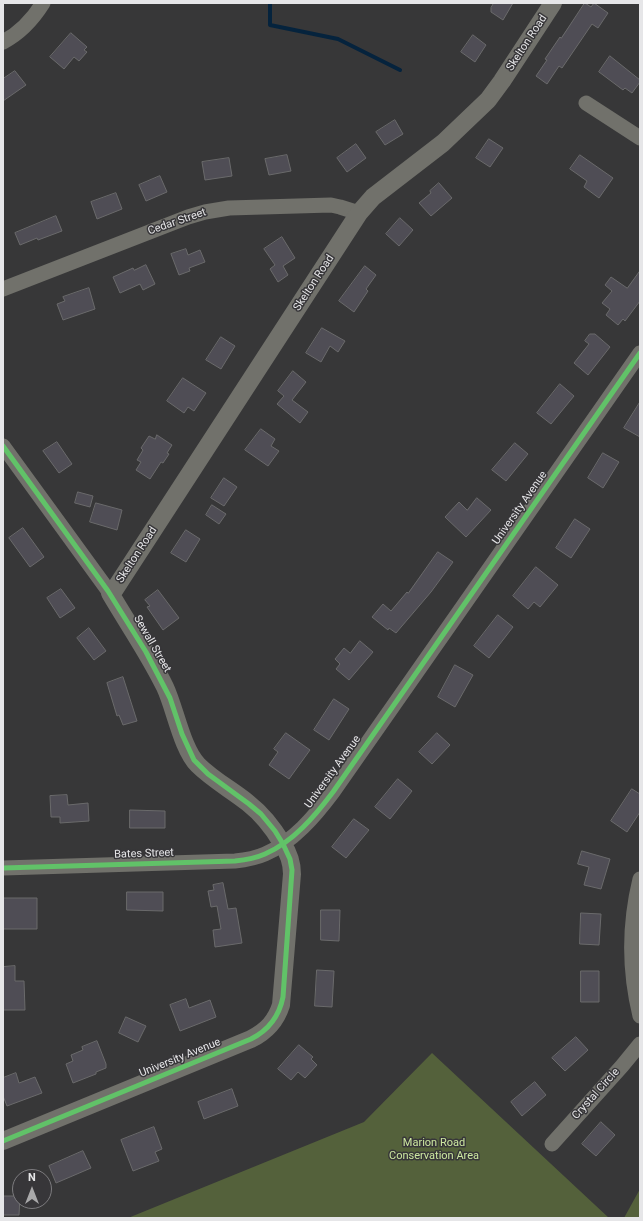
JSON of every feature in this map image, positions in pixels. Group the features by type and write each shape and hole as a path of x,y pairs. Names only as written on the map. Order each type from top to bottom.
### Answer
{"street":[{"path":"3,42 15,35 25,26 38,11 42,3"},
{"name":"Skelton Road","path":"110,594 359,213 373,198 442,143 488,100 507,74 553,3"},
{"path":"586,103 640,138"},
{"name":"Cedar Street","path":"3,289 188,217 205,212 229,208 331,205 359,213"},
{"name":"University Avenue","path":"3,1141 252,1039 270,1026 279,1012 283,997 292,874 291,862 283,844 303,827 323,806 640,353"},
{"name":"Sewall Street","path":"3,446 110,594 146,652 170,698 182,734 194,760 208,774 261,814 275,831 283,844"},
{"name":"Bates Street","path":"3,868 235,861 256,858 283,844"},
{"path":"640,879 632,926 633,980 640,1016"},
{"name":"Crystal Circle","path":"552,1144 640,1044"}],"green space":[{"name":"Marion Road Conservation Area","path":"432,1053 609,1218 128,1218 364,1122"},
{"path":"640,1189 640,1218 624,1218"}],"building":[{"path":"494,3 513,3 503,20 491,12 491,8"},
{"path":"585,3 591,7 594,3 608,13 598,28 592,24 562,68 559,66 547,84 536,76 547,60 545,59"},
{"path":"71,33 87,47 84,50 87,52 79,61 74,57 64,69 50,57"},
{"path":"473,35 486,45 475,62 461,52"},
{"path":"610,56 640,80 632,93 625,88 623,90 599,72"},
{"path":"15,71 26,85 3,101 3,79"},
{"path":"395,120 403,134 385,145 376,132"},
{"path":"489,139 503,148 490,167 476,158"},
{"path":"356,144 366,158 347,172 337,158"},
{"path":"287,155 291,171 269,175 265,159"},
{"path":"580,155 613,178 599,198 584,187 587,181 570,169"},
{"path":"229,158 232,176 205,180 202,162"},
{"path":"160,176 167,192 146,201 139,185"},
{"path":"439,183 452,198 431,216 419,203 431,193 430,191"},
{"path":"116,193 122,209 97,219 91,202"},
{"path":"56,216 62,231 38,240 37,238 20,245 15,233"},
{"path":"400,218 413,230 399,246 386,234"},
{"path":"282,237 295,258 283,266 288,275 278,282 270,269 275,265 264,249"},
{"path":"186,249 188,255 200,250 205,262 189,268 190,271 179,275 171,254"},
{"path":"146,265 155,284 143,290 140,284 120,293 113,277 133,268 134,270"},
{"path":"365,266 376,275 366,289 368,291 354,312 339,301"},
{"path":"640,271 640,301 625,321 623,319 618,325 606,315 610,309 602,303 612,291 605,285 611,277 627,288"},
{"path":"89,288 95,309 63,320 57,304 65,301 63,297"},
{"path":"322,328 345,341 338,352 330,346 321,362 306,353"},
{"path":"590,334 595,334 610,347 588,375 574,363 589,344 585,341"},
{"path":"221,337 235,346 221,369 206,360"},
{"path":"293,371 306,382 292,400 308,412 300,423 277,404 284,396 278,391"},
{"path":"183,378 206,393 194,411 188,407 184,413 167,401"},
{"path":"560,384 574,396 551,424 537,413"},
{"path":"640,402 640,437 624,428"},
{"path":"261,429 275,439 271,446 279,451 268,466 245,450"},
{"path":"157,435 172,445 167,453 169,454 163,463 161,462 150,479 136,470 141,462 137,460 143,450 141,448 149,436 155,439"},
{"path":"57,442 72,464 59,473 43,451"},
{"path":"515,443 528,454 506,481 492,470"},
{"path":"603,453 619,462 603,488 588,478"},
{"path":"224,478 237,487 224,506 211,498"},
{"path":"78,492 93,496 90,507 75,503"},
{"path":"477,498 491,510 466,537 445,517 459,502 467,510"},
{"path":"96,503 122,510 117,530 90,522"},
{"path":"212,505 226,514 219,524 206,515"},
{"path":"575,519 590,529 571,558 556,548"},
{"path":"23,528 44,557 30,567 9,538"},
{"path":"186,530 200,539 186,562 171,553"},
{"path":"438,552 453,562 431,592 396,633 389,628 388,630 372,617 383,604 391,611 407,592 408,593"},
{"path":"536,567 558,585 540,607 534,602 528,609 513,596"},
{"path":"61,589 75,608 60,618 47,598"},
{"path":"158,590 179,618 163,630 147,607 150,606 145,600"},
{"path":"498,615 513,627 489,658 474,646"},
{"path":"89,628 106,651 94,660 77,638"},
{"path":"360,641 373,652 349,680 336,669 340,664 335,659 344,648 350,653"},
{"path":"455,665 473,675 455,707 438,697"},
{"path":"123,677 137,721 123,725 119,715 117,716 107,683"},
{"path":"334,699 349,709 329,740 314,730"},
{"path":"286,733 310,750 289,779 269,765 278,752 274,749"},
{"path":"437,733 450,745 432,764 419,752"},
{"path":"398,779 412,791 390,819 375,807"},
{"path":"632,789 640,794 640,812 627,832 611,821"},
{"path":"67,795 68,805 88,803 89,821 60,823 60,817 51,817 50,796"},
{"path":"130,810 165,811 165,828 130,828"},
{"path":"354,819 369,830 346,858 332,847"},
{"path":"582,851 610,859 601,889 584,885 589,867 578,864"},
{"path":"223,883 228,909 236,908 242,943 215,947 213,930 221,929 217,906 211,907 208,891 214,890 213,885"},
{"path":"127,892 163,892 163,911 127,910"},
{"path":"3,898 37,898 37,929 3,929"},
{"path":"321,910 340,910 339,941 321,940"},
{"path":"581,913 601,914 599,945 580,944"},
{"path":"15,966 15,981 24,981 25,1010 3,1010 3,967"},
{"path":"317,970 334,971 332,1007 315,1006"},
{"path":"581,971 599,971 599,1002 581,1002"},
{"path":"186,999 189,1008 210,1000 216,1017 180,1031 170,1005"},
{"path":"126,1017 146,1026 138,1042 119,1033"},
{"path":"576,1037 588,1050 565,1071 552,1058"},
{"path":"97,1041 106,1064 106,1068 96,1072 96,1074 73,1083 66,1064 73,1061 71,1055 83,1050 82,1047"},
{"path":"299,1045 313,1057 311,1059 317,1065 305,1078 298,1072 291,1080 278,1069"},
{"path":"16,1073 19,1083 35,1077 42,1093 7,1106 3,1096 3,1078"},
{"path":"535,1082 546,1095 522,1116 511,1102"},
{"path":"232,1089 238,1106 204,1119 198,1102"},
{"path":"601,1122 615,1135 596,1156 582,1144"},
{"path":"154,1127 162,1149 155,1152 159,1161 133,1171 121,1140"},
{"path":"83,1151 91,1168 56,1183 52,1169 50,1169 49,1166"},
{"path":"3,1196 12,1196 12,1209 19,1209 19,1215 3,1215"}],"waterway":[{"path":"270,3 270,25 338,39 400,70"}],"cycle path":[{"path":"3,868 239,861 265,854 285,843 303,828 333,792 640,353"},
{"path":"3,446 108,591 146,652 170,698 182,734 194,760 208,774 261,814 275,831 283,844 290,859 292,870 283,997 279,1011 268,1027 251,1039 3,1141"}]}
